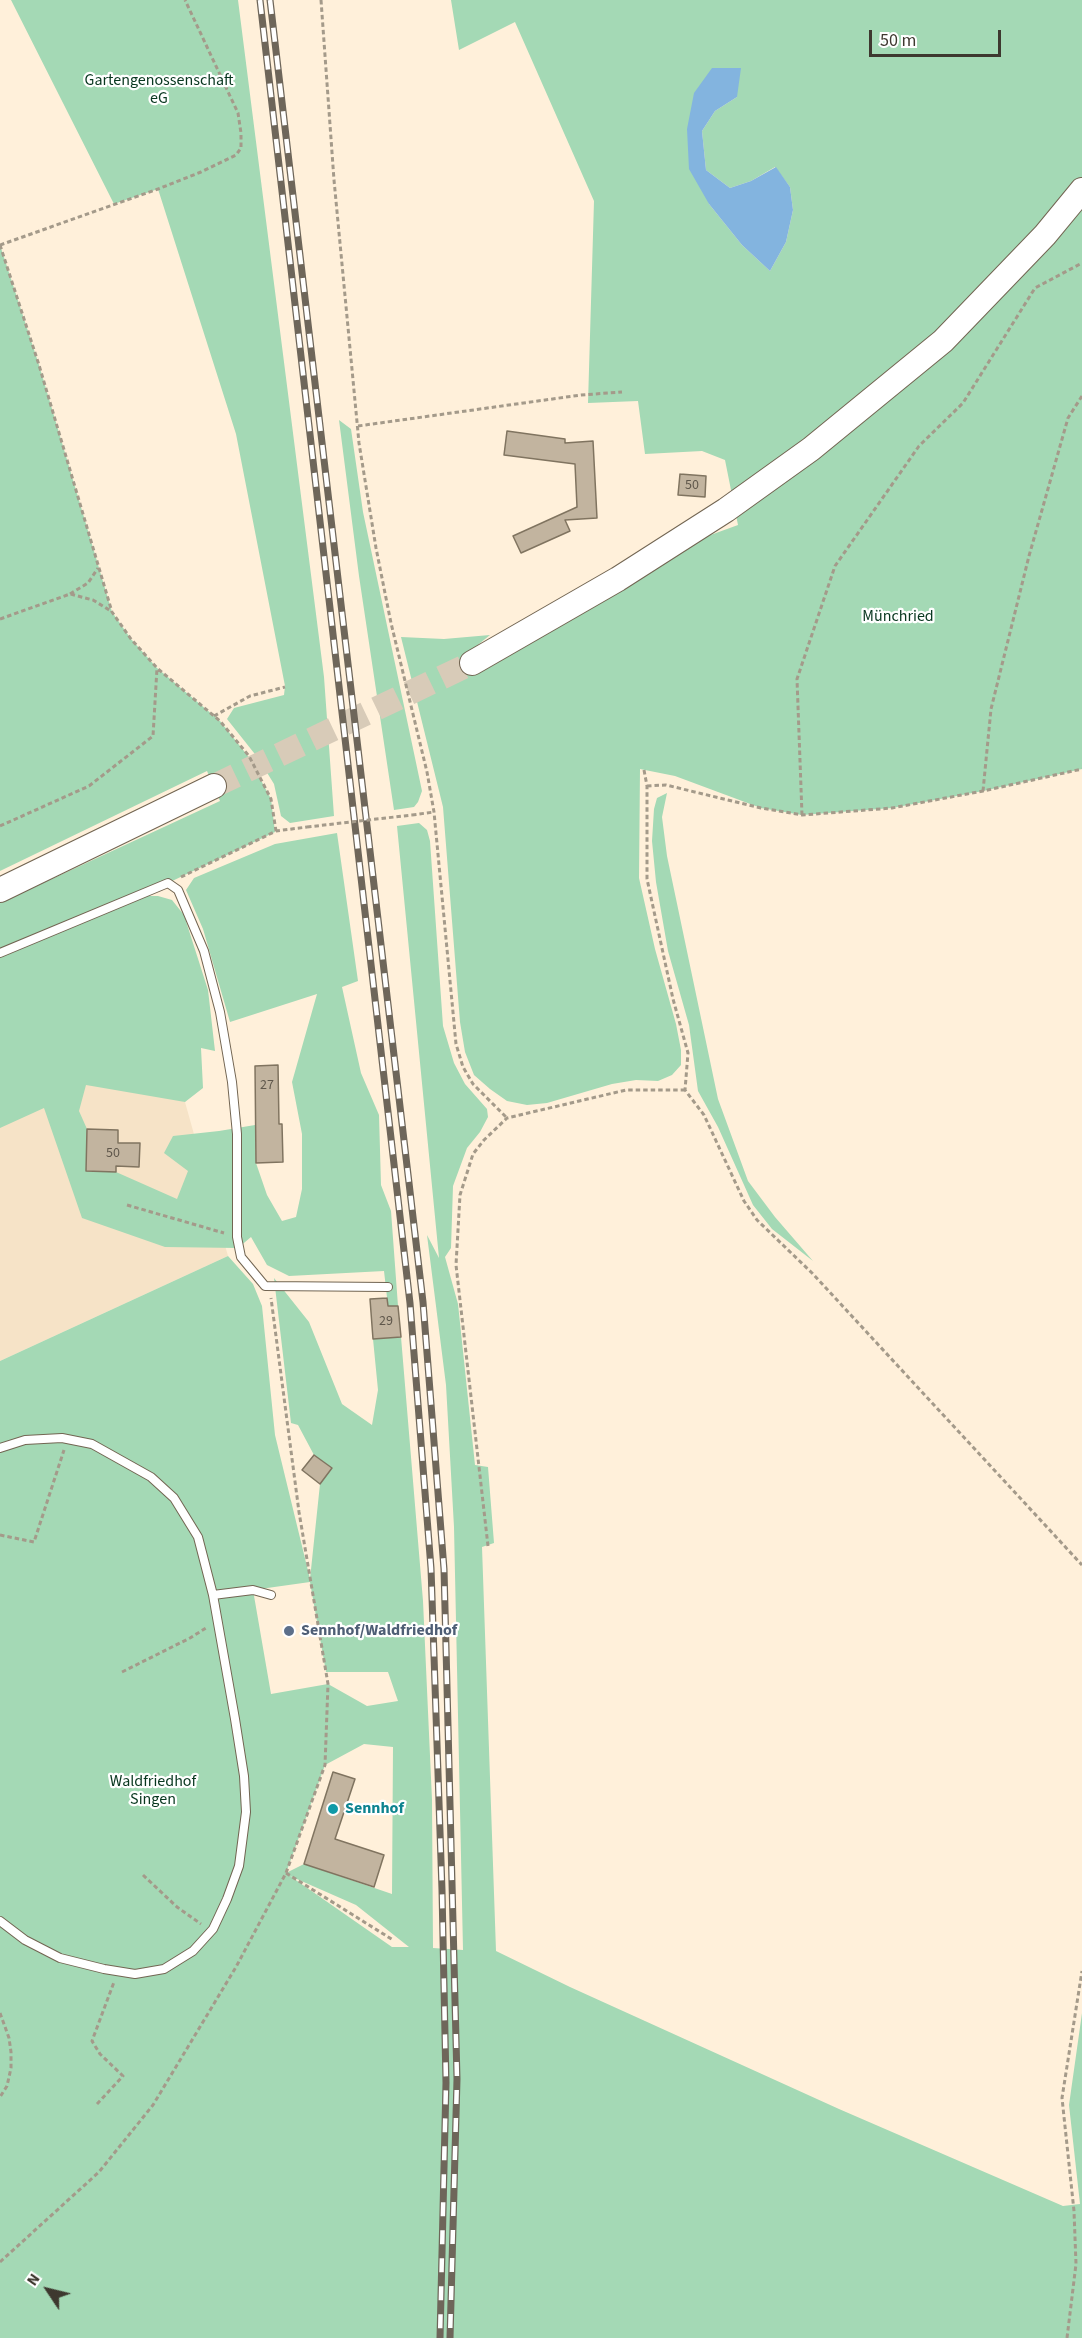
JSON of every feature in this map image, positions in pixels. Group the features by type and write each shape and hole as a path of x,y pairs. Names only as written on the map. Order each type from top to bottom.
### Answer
{"main road":[{"path":"472,663 618,579 726,510 811,449 942,340 1045,235 1082,190"},
{"path":"0,890 214,786"}],"lane":[{"path":"0,953 168,883 178,890 204,951 220,1012 232,1082 237,1134 237,1236 241,1257 265,1286 387,1287"},
{"path":"0,1448 25,1440 68,1439 92,1443 151,1477 174,1498 198,1537 213,1595 240,1754 246,1812 238,1866 228,1899 213,1929 193,1951 164,1969 135,1974 60,1958 25,1940 0,1921"},
{"path":"213,1595 253,1590 271,1594"}],"path":[{"path":"185,0 238,113 241,148 236,155 209,169 158,189 0,245 39,365 112,612 131,639 157,668 214,716 249,756 271,799 276,831"},
{"path":"321,0 334,180 358,426 378,558 434,812 456,1044 463,1067 473,1084 507,1118"},
{"path":"802,814 797,679 835,566 919,446 963,403 1035,288 1082,263"},
{"path":"358,426 581,395 622,392"},
{"path":"983,791 991,709 1029,556 1068,418 1082,396"},
{"path":"0,619 70,594 88,582 98,568"},
{"path":"70,594 93,600 112,612"},
{"path":"0,826 89,786 153,736 157,668"},
{"path":"214,716 250,696 285,687"},
{"path":"647,786 666,785 761,808 802,814 892,808 1082,769"},
{"path":"644,770 647,786 647,879 672,999 688,1053 685,1090 704,1114 731,1177 757,1220 834,1296 1082,1565"},
{"path":"168,883 276,831 434,812"},
{"path":"488,1546 456,1265 460,1195 473,1154 507,1118 626,1089 685,1090"},
{"path":"127,1205 237,1236"},
{"path":"0,1535 34,1542 68,1439"},
{"path":"122,1672 190,1638 217,1620"},
{"path":"286,1873 393,1940"},
{"path":"143,1875 177,1907 206,1927 213,1929"},
{"path":"97,2104 123,2076 100,2054 92,2041 117,1971"},
{"path":"1067,2338 1076,2264 1074,2211 1062,2098 1082,1971"},
{"path":"0,2013 9,2038 11,2068 7,2086 0,2097"}],"shaded area":[{"path":"18,1034 185,1102 228,1256 0,1361 0,1042"}],"green space":[{"name":"Gartengenossenschaft eG","path":"11,0 238,0 324,677 334,816 290,823 281,816 274,784 258,758 227,719 234,708 284,695 285,686 236,434 158,189 114,204"},
{"name":"Münchried","path":"451,0 1082,0 1082,769 892,808 802,815 761,808 675,776 640,769 639,878 655,949 676,1024 681,1050 681,1065 672,1075 658,1081 636,1080 612,1084 547,1103 527,1105 507,1101 490,1089 474,1075 465,1052 460,1022 443,807 401,637 444,639 490,635 474,648 472,662 487,669 705,537 738,525 725,460 702,451 645,454 638,401 588,403 594,201 515,22 459,50","holes":["694,93 737,97 715,111 702,131 706,170 730,188 751,181 775,167 790,187 793,210 786,242 770,271 742,245 709,204"]},
{"path":"0,245 39,365 112,612 131,639 157,668 220,721 248,756 271,799 275,832 168,883 0,953 0,903 220,801 207,771 0,871"},
{"path":"339,420 351,429 363,512 422,791 414,807 394,810 359,576"},
{"path":"667,793 662,817 667,856 718,1099 748,1181 813,1261 772,1229 753,1205 718,1127 698,1091 689,1025 668,951 656,882 652,841 654,809 657,798"},
{"name":"Waldfriedhof Singen","path":"419,823 427,830 430,841 443,1026 454,1063 465,1084 487,1109 488,1117 467,1148 453,1186 451,1248 445,1257 458,1304 475,1465 488,1467 494,1543 482,1547 496,1951 839,2109 1063,2206 1080,2204 1069,2105 1082,2013 1082,2338 0,2338 0,1361 228,1256 253,1284 262,1306 275,1435 310,1579 320,1484 332,1468 314,1455 298,1425 291,1423 274,1278 309,1322 342,1404 372,1425 378,1390 373,1339 401,1337 423,1601 432,1800 433,1948 463,1950 454,1527 446,1385 427,1235 439,1258 397,826","holes":["310,1582 326,1672 388,1672 398,1701 367,1706 328,1684 271,1694 253,1590","364,1744 393,1747 392,1894 304,1864 286,1873 325,1765","290,1876 356,1905 409,1947 392,1947"]},
{"path":"337,833 358,981 342,987 361,1073 379,1115 381,1185 391,1211 398,1306 388,1306 384,1271 289,1276 267,1265 251,1237 238,1248 165,1247 82,1218 44,1108 0,1128 0,957 145,896 158,896 172,900 184,915 208,990 215,1051 201,1048 203,1088 185,1102 86,1085 79,1111 87,1129 86,1171 116,1172 177,1199 188,1171 164,1153 173,1136 255,1125 256,1163 267,1195 282,1221 296,1217 302,1189 302,1134 292,1082 317,994 230,1022 203,929 186,890 194,878 275,844"}],"water":[{"path":"712,68 741,68 737,97 715,111 702,131 706,170 730,188 751,181 776,167 790,187 793,210 786,242 770,271 742,245 709,204 689,169 687,129 694,93"}],"building":[{"path":"507,431 565,439 565,443 593,441 597,518 565,520 570,531 521,553 513,536 577,507 575,464 504,455"},
{"path":"680,474 706,476 705,497 678,495"},
{"path":"278,1065 279,1124 282,1124 283,1162 256,1163 255,1066"},
{"path":"87,1129 118,1130 118,1143 140,1143 139,1167 116,1166 116,1172 86,1171"},
{"path":"387,1298 388,1306 398,1306 401,1337 373,1339 370,1299"},
{"path":"314,1455 332,1468 320,1484 302,1470"},
{"name":"Sennhof","path":"333,1772 355,1779 335,1839 384,1855 374,1887 304,1864"}],"tunnel":[{"path":"214,786 472,663"}],"railway":[{"path":"260,0 410,1303 431,1568 446,2083 440,2338"},
{"path":"270,0 423,1302 444,1569 457,2079 450,2338"}],"place":[{"name":"Sennhof/Waldfriedhof","path":"289,1631"},
{"name":"Sennhof","path":"333,1809"}]}
